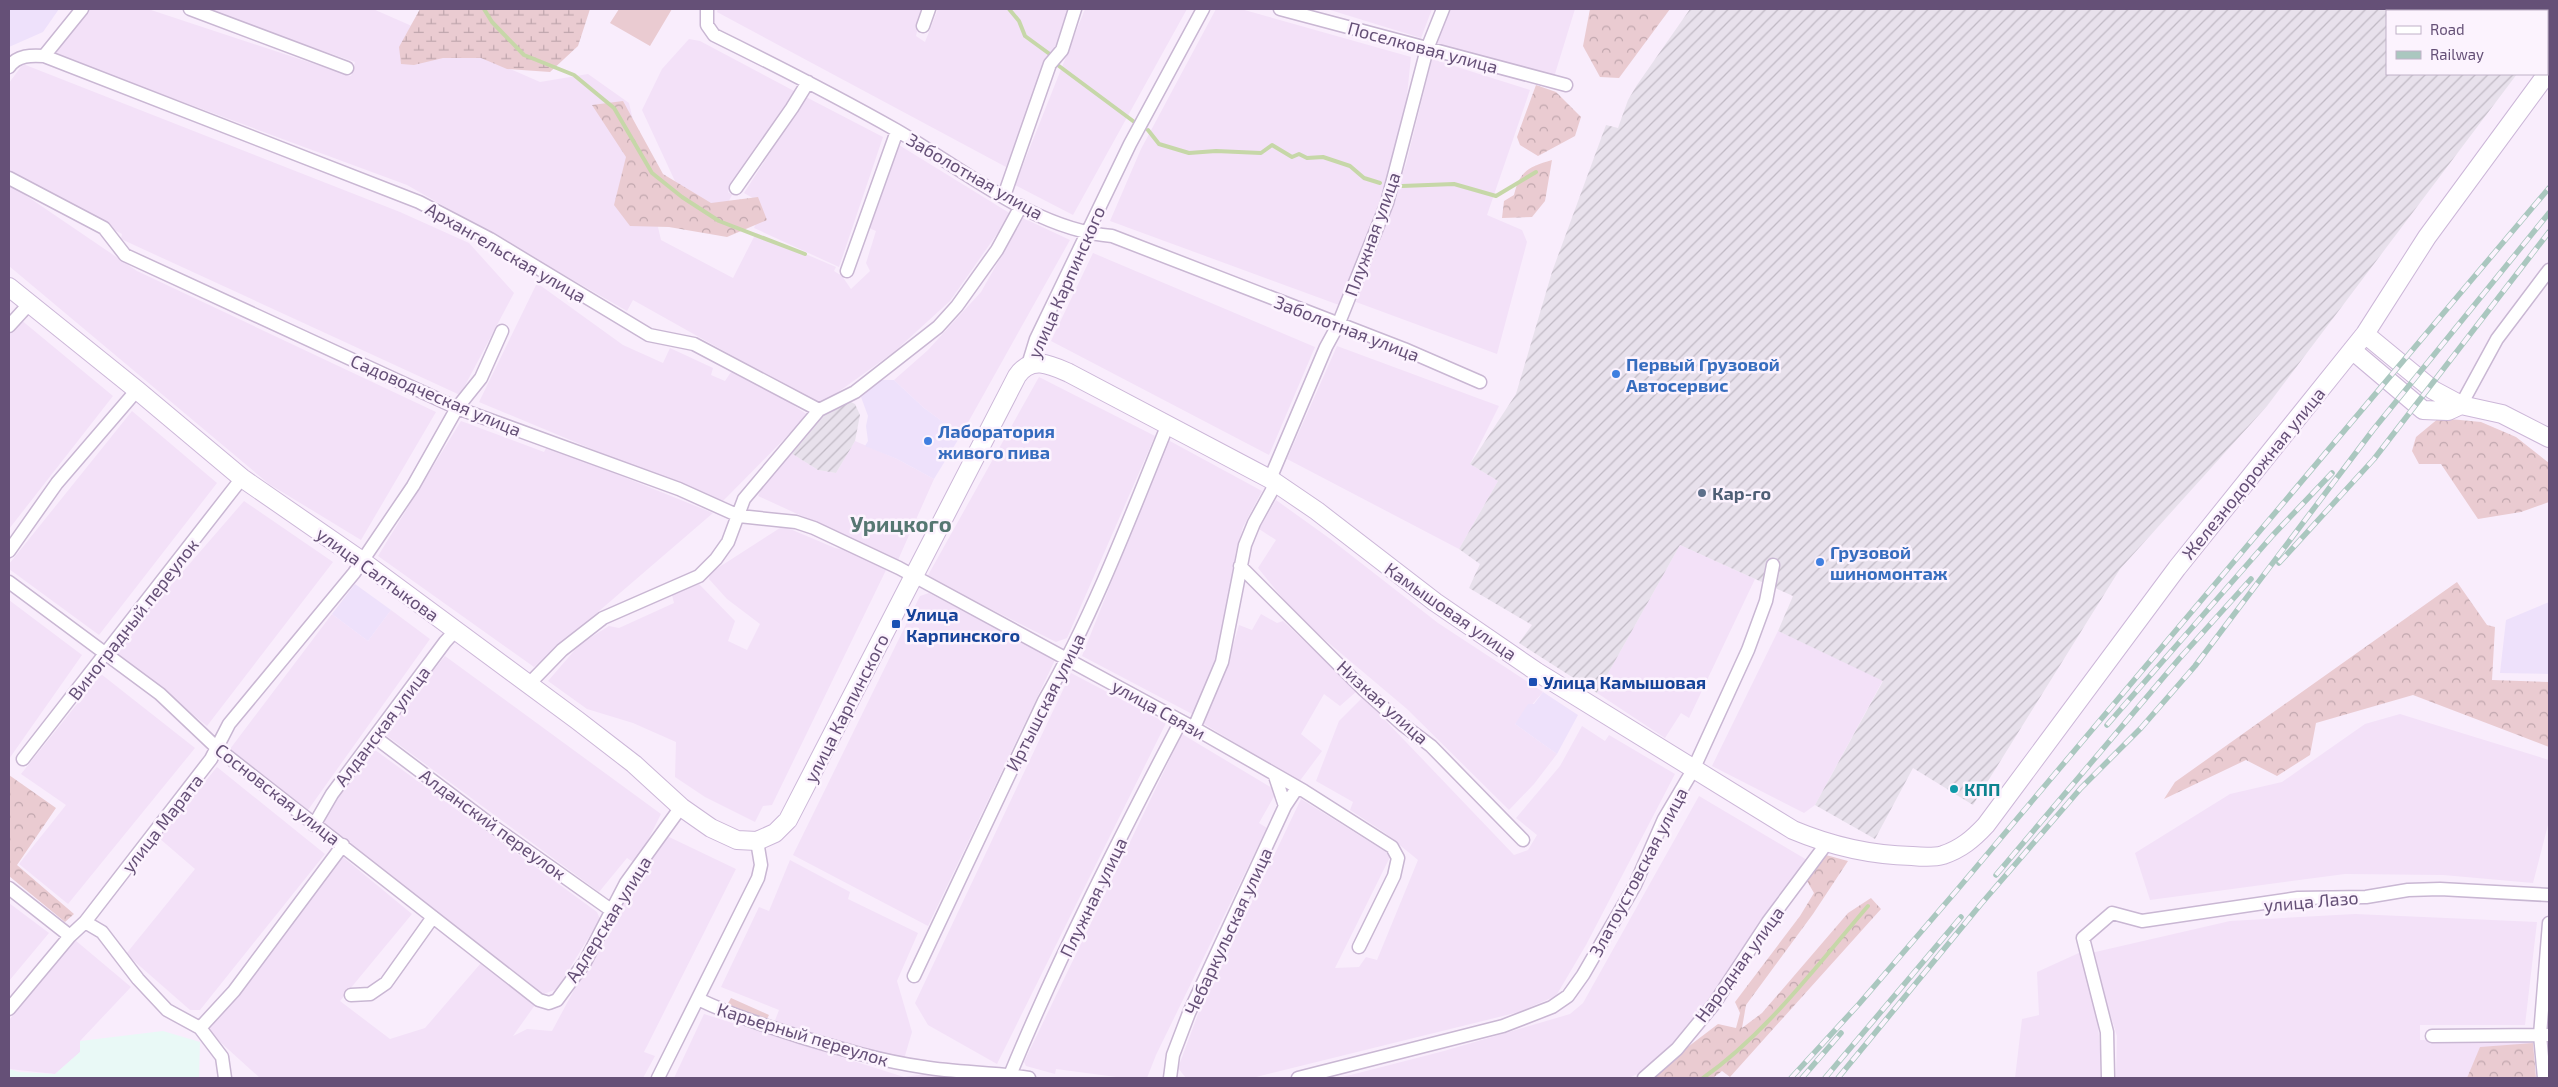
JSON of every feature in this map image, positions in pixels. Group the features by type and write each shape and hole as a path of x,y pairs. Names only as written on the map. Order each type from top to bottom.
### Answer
{"main road":[{"name":"Железнодорожная улица","path":"1938,856 1962,847 1986,825 2177,568 2365,334 2427,237 2546,75"},
{"name":"улица Салтыкова","path":"9,287 242,478 362,561 634,764 681,807 720,833 744,841 757,842"},
{"path":"2365,334 2433,390 2461,405 2502,414 2549,438"},
{"path":"2352,350 2423,410 2448,411 2461,405"},
{"name":"Камышовая улица","path":"1028,364 1040,362 1051,365 1168,424 1273,481 1318,512 1412,586 1484,636 1693,770 1793,830 1827,843 1894,856 1938,856"},
{"name":"улица Карпинского","path":"757,842 782,828 793,812 1017,376 1028,364"}],"street":[{"path":"9,67 12,62 29,55 44,56 82,9"},
{"path":"190,9 347,68"},
{"name":"Заболотная улица","path":"707,9 707,25 714,35 808,82 897,130 1021,206 1087,234 1112,236 1404,349 1480,382"},
{"path":"923,26 929,9"},
{"path":"1004,196 1050,64 1062,50 1075,9"},
{"name":"улица Карпинского","path":"1028,364 1036,339 1130,144 1203,9"},
{"name":"Поселковая улица","path":"1280,9 1318,14 1427,49 1566,85"},
{"name":"Плужная улица","path":"1194,728 1222,662 1228,641 1240,566 1254,523 1273,481 1326,347 1338,325 1387,203 1427,49 1443,9"},
{"name":"Архангельская улица","path":"44,56 419,202 490,238 648,335 694,344 819,410"},
{"path":"736,188 808,82"},
{"path":"847,271 897,130"},
{"name":"Садоводческая улица","path":"9,178 104,228 125,255 457,408 679,489 738,516 796,522 814,528 913,576"},
{"path":"528,685 562,650 604,618 699,576 716,559 728,542 744,499 819,410 855,392 938,327 957,306 997,250 1021,206"},
{"path":"2461,405 2497,339 2549,270"},
{"path":"9,326 30,303"},
{"name":"улица Марата","path":"9,1009 70,936 85,922 212,760 229,724 354,573 413,486 457,408 480,378 502,331"},
{"path":"9,551 57,483 137,390"},
{"name":"Иртышская улица","path":"914,976 1044,701 1068,658 1097,598 1168,424"},
{"name":"Виноградный переулок","path":"23,760 106,656 242,478"},
{"name":"Златоустовская улица","path":"1298,1078 1503,1026 1552,1008 1568,996 1583,975 1635,885 1664,819 1693,770 1748,650 1766,601 1773,565"},
{"name":"Низкая улица","path":"1240,566 1364,690 1403,725 1431,746 1523,840"},
{"name":"улица Связи","path":"913,576 1068,658 1194,728 1384,840 1397,854 1394,876 1359,947"},
{"name":"Сосновская улица","path":"9,582 106,656 160,694 217,748 539,1000 549,1003"},
{"name":"Алданская улица","path":"314,825 332,794 455,631"},
{"name":"Плужная улица","path":"1010,1075 1030,1026 1121,838 1181,721"},
{"name":"Алданский переулок","path":"376,738 494,827 610,910"},
{"path":"1275,776 1286,806"},
{"name":"Чебаркульская улица","path":"1170,1078 1173,1055 1189,1013 1286,806 1297,788"},
{"name":"Адлерская улица","path":"549,1003 557,1000 585,962 610,910 626,883 681,807"},
{"path":"658,1078 758,878 761,865 757,842"},
{"name":"Народная улица","path":"1644,1078 1678,1050 1714,1004 1768,922 1827,843"},
{"path":"200,1028 234,991 343,845"},
{"path":"9,888 70,936"},
{"name":"улица Лазо","path":"2108,1078 2106,1032 2083,938 2112,913 2142,921 2298,898 2366,897 2416,890 2440,889 2549,895"},
{"path":"351,995 370,994 386,983 433,917"},
{"path":"85,922 102,932 132,973 166,1010 200,1028 222,1057 225,1078"},
{"path":"2544,1078 2549,923"},
{"name":"Карьерный переулок","path":"698,999 780,1031 870,1058 924,1068 1029,1078"},
{"path":"2432,1036 2545,1035"}],"shaded area":[{"path":"9,9 59,9 43,32 9,47"},
{"path":"90,9 148,9 351,76 355,62 201,9 373,9 540,82 588,74 629,103 661,240 733,278 756,233 836,267 834,271 842,276 851,289 870,271 866,263 876,231 869,228 899,145 1011,214 950,301 894,352 820,405 633,300 627,311 407,185 53,54"},
{"path":"718,9 922,9 916,36 925,42 938,9 1068,9 1054,50 1043,66 1006,167 717,12"},
{"path":"1085,9 1187,9 1073,215 1015,185"},
{"path":"1216,9 1241,9 1411,57 1406,105 1382,199 1339,305 1110,221 1141,149"},
{"path":"1327,9 1432,9 1421,38"},
{"path":"1448,9 1575,9 1554,77 1434,44"},
{"path":"1690,9 2549,9 2548,32 2548,10 2386,10 2386,75 2516,75 2267,406 2120,569 1973,805 1913,768 1875,839 1815,805 1883,681 1778,631 1793,596 1680,545 1597,693 1519,643 1532,625 1469,588 1480,564 1459,549 1498,481 1470,464 1516,394 1552,272 1606,125 1618,128 1628,100"},
{"path":"689,39 700,41 796,92 728,192 732,195 721,216 680,192 642,110 662,69"},
{"path":"1432,59 1530,90 1487,215 1522,230 1527,242 1497,354 1356,302 1406,164"},
{"path":"23,64 400,212 469,243 514,293 460,395 121,239 122,234 9,174 9,83"},
{"path":"806,97 883,137 839,267 754,228 762,209 758,201 744,193"},
{"path":"9,184 137,271 436,412 361,540 269,484 9,266"},
{"path":"1023,218 1070,240 961,435 924,408 894,380 928,350 981,292"},
{"path":"1093,253 1315,347 1269,455 1051,341"},
{"path":"537,283 623,345 663,363 670,348 713,368 711,375 725,381 731,372 781,397 808,415 721,503 479,402"},
{"path":"20,319 113,396 9,529 9,334"},
{"path":"1337,346 1499,406 1470,464 1498,481 1459,549 1287,459"},
{"path":"1039,377 1155,436 1067,638 1056,642 927,577"},
{"path":"881,380 894,380 924,408 961,435 934,479 897,459 865,446 868,441 866,426 868,416 861,397"},
{"path":"845,399 855,404 860,415 855,441 836,473 818,470 791,453 823,413"},
{"path":"132,411 217,483 99,635 9,569 9,564"},
{"path":"461,421 544,452 547,446 713,513 534,667 378,556"},
{"path":"1168,440 1262,491 1243,527 1236,551 1223,628 1223,643 1194,715 1082,656"},
{"path":"855,441 897,459 934,479 898,560 758,496 768,475 791,453 818,470 836,473"},
{"path":"1276,500 1329,538 1438,623 1543,692 1515,724 1557,754 1534,784 1509,810 1407,709 1298,617 1258,568 1276,540 1259,529"},
{"path":"244,501 333,562 207,726 114,651"},
{"path":"783,526 835,548 854,551 887,568 772,805 763,806 755,822 705,797 675,777 676,742 633,723 587,709 548,681 580,644 609,626 619,628 674,603 672,595 699,584 735,621 728,641 747,650 760,624 727,599 709,579 710,573"},
{"path":"1680,545 1755,579 1689,718 1681,713 1665,738 1597,693"},
{"path":"355,584 391,610 368,641 332,614"},
{"path":"929,593 1055,660 928,926 793,855 920,596"},
{"path":"9,600 82,655 9,759"},
{"path":"2549,602 2549,674 2500,673 2506,620"},
{"path":"391,610 430,639 308,810 230,749 332,614 368,641"},
{"path":"1261,614 1277,623 1283,621 1357,691 1340,706 1324,694 1301,734 1322,751 1299,782 1201,722 1230,656 1239,625 1252,630"},
{"path":"1778,631 1883,680 1815,805 1804,813 1712,766"},
{"path":"445,656 661,814 636,864 627,858 599,892 383,733"},
{"path":"1071,673 1166,723 997,1064 928,1025 915,1003"},
{"path":"101,674 195,748 68,904 19,864 66,805 21,774"},
{"path":"1543,692 1578,715 1557,754 1515,724 1528,704 1534,704"},
{"path":"1363,697 1514,855 1528,850 1537,835 1516,818 1560,766 1582,726 1605,741 1609,735 1675,774 1586,945 1556,996 1519,1012 1252,1078 1186,1078 1178,1068 1198,1014 1301,799 1391,855 1335,968 1359,967 1366,957 1377,960 1418,860 1385,833 1350,810 1353,802 1316,781 1339,721"},
{"path":"2400,714 2549,760 2549,821 2533,883 2443,875 2345,874 2150,900 2135,853 2230,794 2282,782 2365,724"},
{"path":"1182,734 1277,791 1259,823 1267,828 1156,1055 1147,1078 1124,1078 1056,1069 1055,1074 1026,1066 1024,1062"},
{"path":"371,747 597,912 600,919 557,989 541,995 319,819"},
{"path":"217,767 325,854 200,1010 190,1010 126,954 195,869 159,838"},
{"path":"1699,796 1807,860 1706,1002 1651,1069 1628,1078 1339,1078 1444,1051 1570,1014 1583,1003"},
{"path":"667,836 736,869 644,1052 655,1056 643,1078 260,1078 208,1031 343,857 412,914 340,1001 390,1039 425,1028 481,963 535,1005 513,1036 527,1029 552,1031 623,899"},
{"path":"790,860 850,892 848,899 918,933 897,981 912,1032 904,1059 774,1023 779,1010 721,987 759,907 769,911"},
{"path":"9,903 49,933 9,981"},
{"path":"2355,914 2537,922 2525,1025 2420,1025 2420,1040 2530,1042 2529,1078 2116,1078 2117,1036 2091,953 2230,921"},
{"path":"75,940 131,987 80,1041 80,1052 55,1074 9,1069 9,1020"},
{"path":"2081,952 2096,1003 2100,1048 2100,1078 2015,1078 2022,1019 2039,1015 2037,972"},
{"path":"704,1014 904,1077 933,1073 973,1078 674,1078"},
{"path":"163,1031 200,1042 199,1078 9,1078 9,1069 19,1072 55,1074 80,1052 80,1041"}],"green space":[{"path":"420,9 590,9 578,46 550,72 507,69 481,58 443,58 414,65 401,64 399,47"},
{"path":"619,9 672,9 650,46 610,23"},
{"path":"1590,9 1670,9 1619,78 1600,77 1583,46"},
{"path":"1536,85 1556,92 1581,117 1575,136 1538,156 1520,145 1517,137"},
{"path":"623,101 663,174 711,203 758,197 767,220 727,237 669,227 630,226 614,205 626,157 592,105"},
{"path":"1552,160 1545,201 1532,217 1502,218 1504,201 1514,195 1519,180 1523,175 1531,168"},
{"path":"2439,418 2481,422 2516,437 2549,463 2549,502 2521,512 2478,519 2441,464 2419,464 2412,451 2416,437"},
{"path":"2457,582 2487,625 2495,627 2492,680 2549,682 2549,747 2413,695 2316,723 2310,755 2277,776 2246,760 2164,799 2175,782"},
{"path":"9,775 56,808 17,865 74,914 65,922 9,876"},
{"path":"1826,855 1848,861 1813,914 1746,1005 1742,1028 1762,1013 1848,913 1871,898 1881,909 1730,1077 1722,1071 1713,1078 1647,1078 1718,1024 1736,1028 1740,1013 1735,1002 1800,916 1814,893 1807,881"},
{"path":"731,998 769,1015 765,1023 727,1005"},
{"path":"2533,1043 2536,1078 2467,1078 2480,1047"}],"waterway":[{"path":"484,9 492,22 524,55 574,75 614,108 652,173 682,197 719,221 805,254"},
{"path":"1009,9 1019,21 1025,36 1051,55"},
{"path":"1059,66 1133,121"},
{"path":"1148,130 1159,144 1189,153 1216,151 1261,153 1272,145 1292,157 1299,154 1307,158 1323,157 1350,166 1364,178 1380,183"},
{"path":"1402,186 1454,184 1496,196 1536,172"},
{"path":"1703,1078 1749,1040 1770,1019 1868,906"}],"railway":[{"path":"1791,1078 1859,1004 1957,890 2549,188"},
{"path":"1838,1078 1981,904 2081,788 2141,728 2195,666 2373,430 2549,213"},
{"path":"2279,563 2374,459 2549,232"},
{"path":"2107,725 2273,535 2332,473"},
{"path":"1996,875 2179,659 2251,579"},
{"path":"1825,1078 1961,917"},
{"path":"1802,1078 1841,1033"}],"place":[{"name":"Первый Грузовой Автосервис","path":"1616,374"},
{"name":"Лаборатория живого пива","path":"928,441"},
{"name":"Кар-го","path":"1702,493"},
{"name":"Грузовой шиномонтаж","path":"1820,562"},
{"name":"Улица Карпинского","path":"896,624"},
{"name":"Улица Камышовая","path":"1533,682"},
{"name":"КПП","path":"1954,789"}],"district":[{"name":"Урицкого","path":"901,523"}]}
